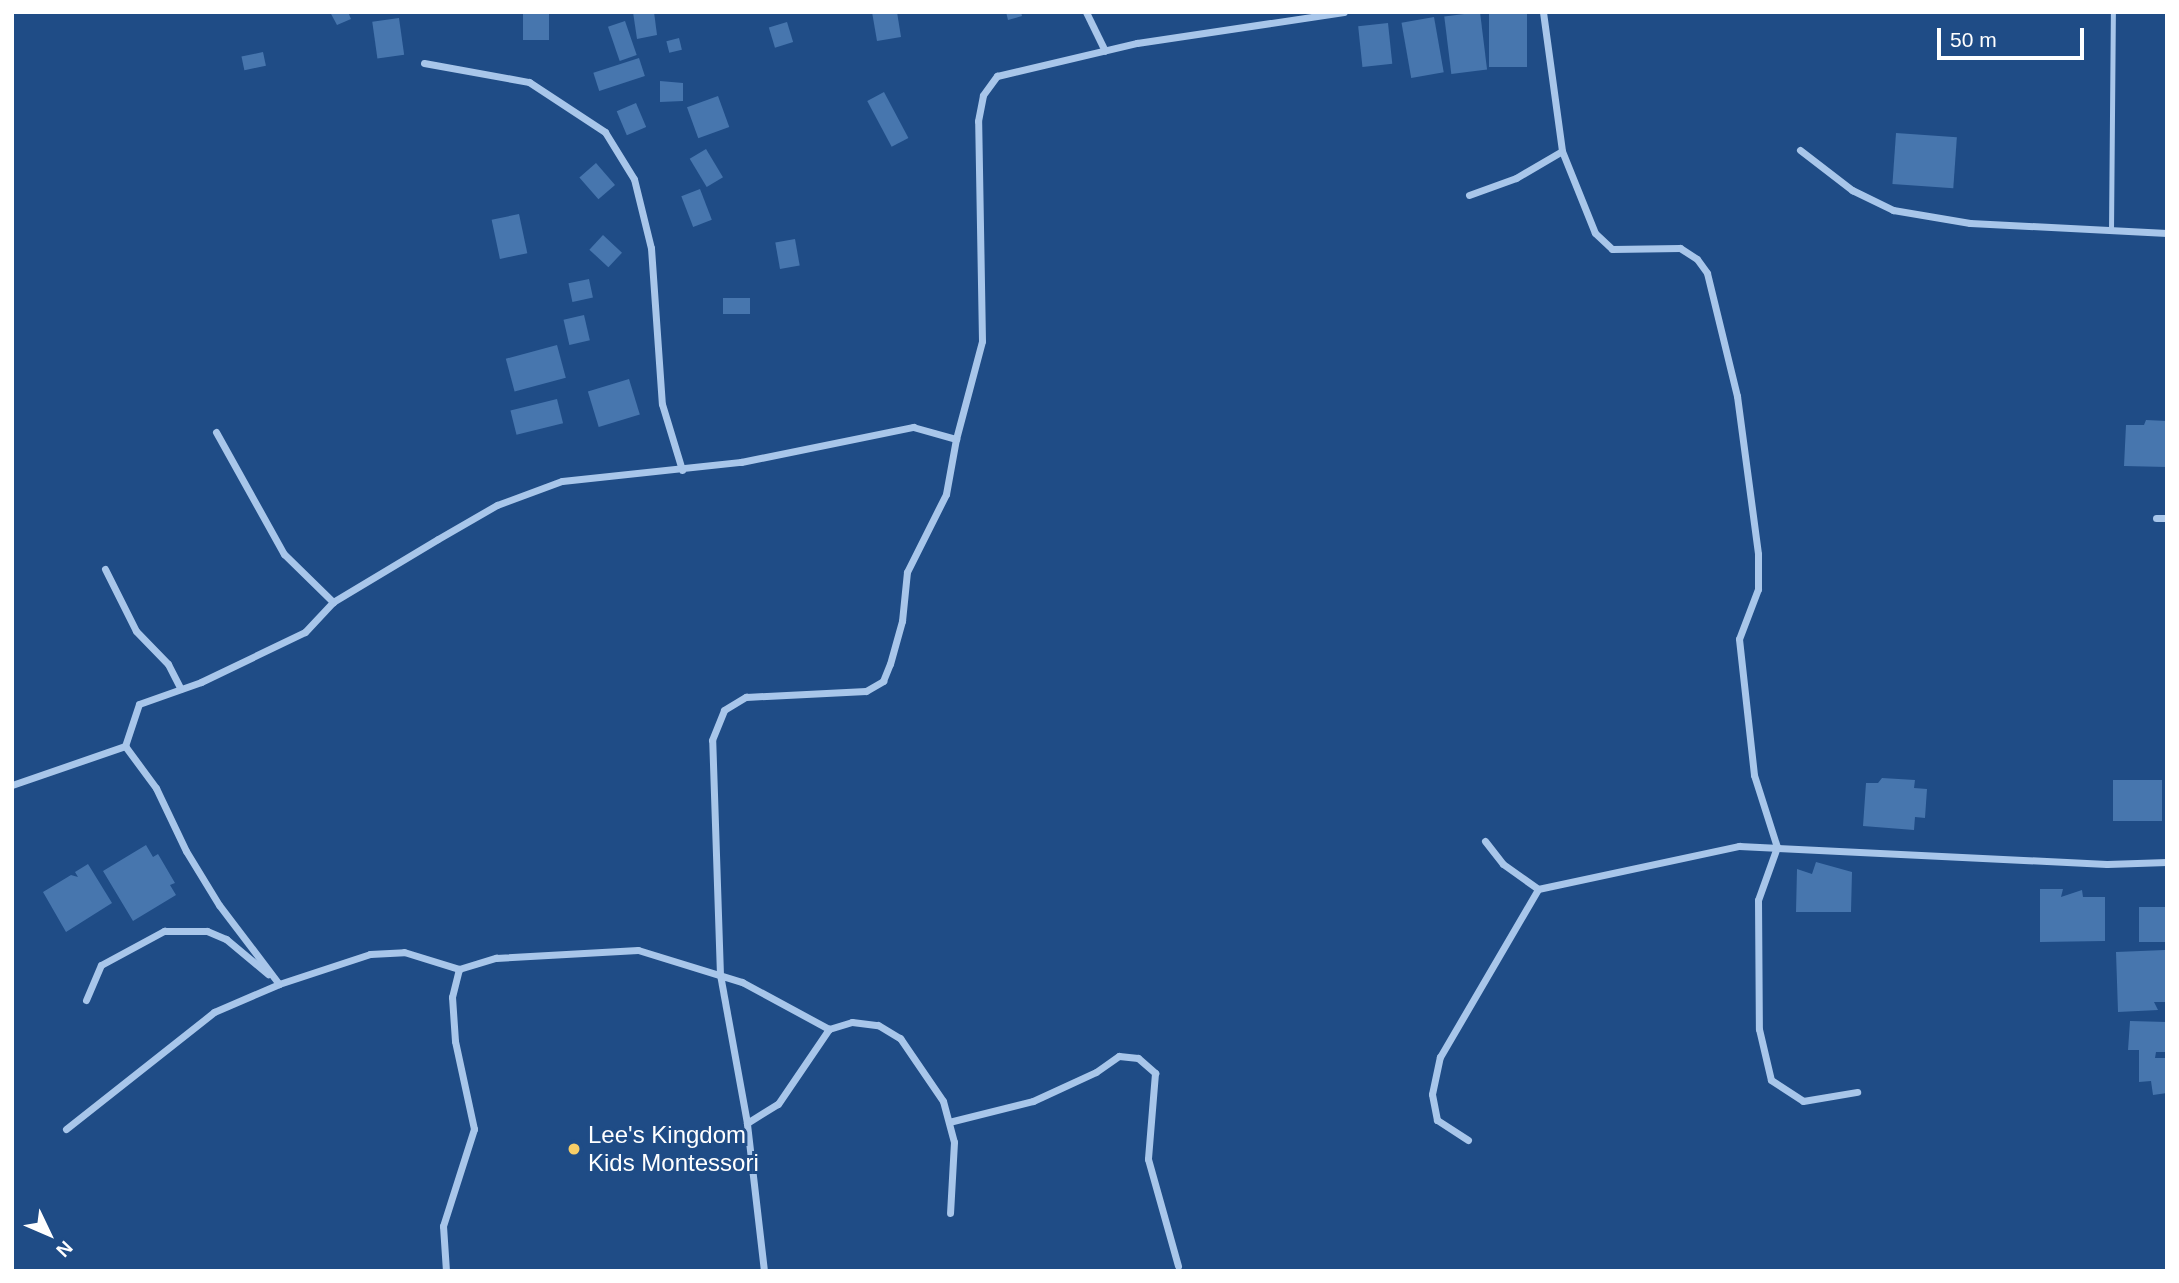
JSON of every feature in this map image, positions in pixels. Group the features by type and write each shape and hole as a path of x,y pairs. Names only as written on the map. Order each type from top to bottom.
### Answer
{"street":[{"path":"1086,12 1105,51"},
{"path":"764,1271 747,1122 720,975 712,740 724,710 746,697 866,691 883,681 902,621 907,572 946,494 956,439 982,341 978,121 983,95 998,76 1105,51 1344,12"},
{"path":"1544,12 1562,150 1602,244 1612,249 1680,248 1697,259 1707,273 1737,396 1758,554 1758,589 1739,639 1754,775 1777,848 1758,900 1755,931 1759,1029 1771,1080 1803,1101 1857,1092"},
{"path":"424,63 529,82 605,132 634,179 651,248 662,404 682,470"},
{"path":"1469,195 1516,178 1562,150"},
{"path":"1800,150 1852,190 1893,211 1970,223 2167,233"},
{"path":"125,746 139,704 181,689 305,632 333,602 497,505 562,481 648,469 682,470 913,427 956,439"},
{"path":"216,432 284,554 333,602"},
{"path":"2156,518 2167,518"},
{"path":"105,569 136,631 168,664 181,689"},
{"path":"12,785 125,746"},
{"path":"125,746 156,788 186,851 219,905 279,984"},
{"path":"1485,841 1503,864 1538,889 1739,846 2107,864 2167,862"},
{"path":"1468,1140 1437,1120 1432,1094 1440,1057 1538,889"},
{"path":"86,1000 101,965 164,930 207,931 226,939 279,984"},
{"path":"66,1129 214,1012 279,984 370,954 404,951 458,969 496,958 638,950 720,975 779,999 829,1029"},
{"path":"446,1271 443,1226 474,1129 455,1041 452,997 458,969"},
{"path":"747,1122 778,1104 829,1029 852,1022 878,1025 900,1038 937,1091 949,1122 954,1142 950,1213"},
{"path":"949,1122 1033,1101 1096,1072 1119,1056 1138,1058 1154,1073 1148,1159 1178,1266"}],"lane":[{"path":"2111,230 2113,12"}],"building":[{"path":"330,12 348,12 351,19 337,25"},
{"path":"523,12 549,12 549,40 523,40"},
{"path":"633,12 654,12 657,35 637,39"},
{"path":"872,12 897,12 901,37 877,41"},
{"path":"1006,12 1021,12 1022,16 1008,20"},
{"path":"1480,12 1487,70 1451,74 1444,16"},
{"path":"1489,12 1527,12 1527,67 1489,67"},
{"path":"1434,17 1444,72 1411,78 1402,23"},
{"path":"399,18 404,55 377,58 372,22"},
{"path":"625,21 637,55 620,61 608,27"},
{"path":"787,22 793,42 775,48 769,28"},
{"path":"1388,23 1392,64 1362,67 1358,26"},
{"path":"679,38 682,50 669,53 666,41"},
{"path":"263,52 266,66 244,70 241,57"},
{"path":"639,58 645,76 599,91 593,73"},
{"path":"660,81 683,83 683,101 660,102"},
{"path":"884,92 908,138 892,147 867,101"},
{"path":"718,96 729,127 698,138 687,107"},
{"path":"636,103 646,127 627,135 617,111"},
{"path":"1896,133 1957,137 1953,188 1892,184"},
{"path":"706,149 723,177 707,187 690,159"},
{"path":"596,163 615,185 598,199 579,177"},
{"path":"700,189 712,220 693,227 681,196"},
{"path":"519,214 527,253 500,259 492,220"},
{"path":"603,235 622,253 608,267 589,250"},
{"path":"795,239 800,266 780,269 775,242"},
{"path":"589,279 593,298 572,302 568,283"},
{"path":"723,298 750,298 750,314 723,314"},
{"path":"584,315 590,340 569,345 564,320"},
{"path":"557,345 566,378 515,392 506,359"},
{"path":"629,379 640,414 599,427 588,392"},
{"path":"557,399 563,423 516,435 510,411"},
{"path":"2146,420 2167,421 2167,467 2124,466 2126,425 2144,425"},
{"path":"1882,778 1915,780 1914,788 1927,789 1925,818 1915,817 1914,830 1863,826 1866,783 1878,783"},
{"path":"2113,780 2162,780 2162,821 2113,821"},
{"path":"146,845 153,857 158,854 175,883 170,885 176,895 133,921 103,871"},
{"path":"1816,862 1852,872 1851,912 1796,912 1797,869 1812,874"},
{"path":"88,864 112,903 66,932 43,892 71,875 78,877 75,872"},
{"path":"2040,889 2063,889 2061,897 2082,890 2083,897 2105,897 2105,941 2040,942"},
{"path":"2139,907 2167,907 2167,942 2139,942"},
{"path":"2165,950 2166,1002 2154,1002 2158,1010 2118,1012 2116,952"},
{"path":"2130,1021 2167,1022 2167,1052 2156,1052 2155,1058 2167,1058 2167,1093 2153,1095 2151,1081 2139,1082 2139,1050 2128,1050"}],"place":[{"name":"Lee's Kingdom Kids Montessori","path":"574,1149"}]}
